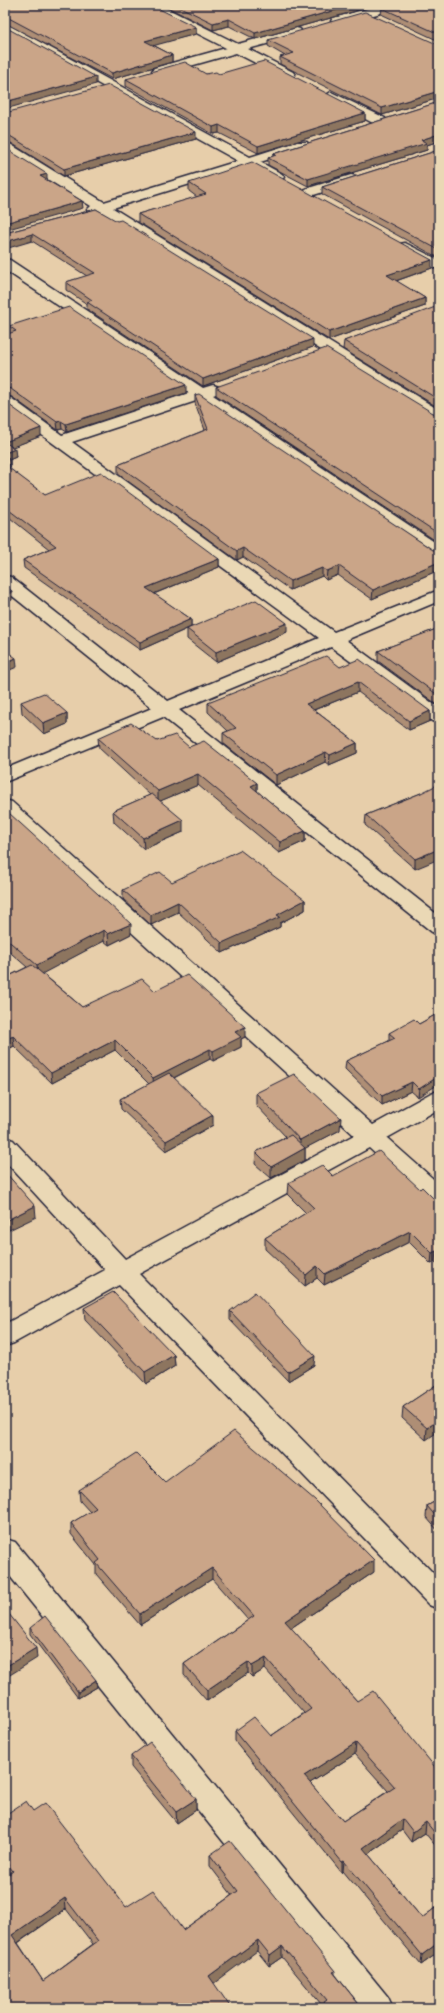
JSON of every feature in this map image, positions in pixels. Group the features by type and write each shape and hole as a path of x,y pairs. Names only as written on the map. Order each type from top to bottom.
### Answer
{"street":[{"path":"151,5 298,80"},
{"path":"350,5 386,22"},
{"path":"328,23 395,5"},
{"path":"5,27 321,201"},
{"path":"147,75 305,30"},
{"path":"95,90 125,81"},
{"path":"318,90 380,121"},
{"path":"358,128 395,116"},
{"path":"81,214 315,141"},
{"path":"5,147 439,417"},
{"path":"307,193 366,174"},
{"path":"390,239 439,266"},
{"path":"5,263 439,553"},
{"path":"313,353 342,342"},
{"path":"60,441 224,386"},
{"path":"5,401 439,717"},
{"path":"5,581 439,927"},
{"path":"5,776 439,595"},
{"path":"5,806 439,1198"},
{"path":"5,1336 439,1099"},
{"path":"5,1146 122,1272 439,1597"},
{"path":"5,1550 377,2008"}],"building":[{"path":"5,5 151,5 196,27 145,41 172,55 112,73 5,16"},
{"path":"176,5 353,5 255,33 229,19 213,23"},
{"path":"392,5 439,5 439,34 382,8"},
{"path":"365,12 439,45 439,91 382,108 280,57 294,53 268,40"},
{"path":"5,27 96,77 5,102"},
{"path":"264,61 365,113 258,146 219,125 213,127 126,79 185,62 206,74 216,72 219,74"},
{"path":"109,85 196,132 64,169 10,136 5,135 5,113"},
{"path":"439,102 439,134 421,140 427,143 308,179 268,158 276,155 273,154"},
{"path":"5,148 47,174 40,176 82,201 5,223"},
{"path":"439,150 439,250 322,187"},
{"path":"252,162 432,260 387,275 425,298 329,332 138,214 206,194 189,183"},
{"path":"96,209 117,221 121,220 313,339 203,379 87,302 92,300 66,282 95,273 32,234 5,242 5,233"},
{"path":"438,306 439,400 344,341"},
{"path":"69,307 186,385 66,424 61,421 57,422 11,389 5,387 5,335 16,331 9,326"},
{"path":"326,348 433,413 439,415 439,534 216,387"},
{"path":"199,394 433,550 439,550 439,562 373,590 339,566 327,571 322,568 290,581 243,548 237,551 118,465 208,429 195,395"},
{"path":"5,402 41,428 5,442"},
{"path":"5,442 15,449 5,453"},
{"path":"5,465 45,495 101,472 219,559 146,588 191,619 140,642 23,560 56,546 5,507"},
{"path":"5,586 12,591 5,594"},
{"path":"256,600 287,623 216,652 187,629"},
{"path":"439,628 439,696 378,651"},
{"path":"5,650 16,658 5,663"},
{"path":"326,656 340,667 359,659 430,711 409,721 358,682 306,704 357,743 330,755 326,752 276,775 223,733 236,728 208,703"},
{"path":"44,693 67,713 43,723 21,702"},
{"path":"131,723 157,741 175,735 189,747 204,741 257,783 251,786 305,831 280,842 198,774 158,791 98,738"},
{"path":"439,784 439,849 415,859 366,815 421,793"},
{"path":"152,794 183,820 143,838 113,811"},
{"path":"5,812 9,813 131,924 108,934 104,930 37,965 5,938"},
{"path":"240,850 305,900 277,915 280,917 222,943 178,902 151,915 123,890 160,872 172,882"},
{"path":"32,965 82,1007 142,979 155,991 187,975 245,1027 235,1032 241,1037 213,1051 210,1049 153,1078 115,1040 51,1073 13,1036 5,1040 5,978"},
{"path":"435,1015 439,1019 439,1076 419,1089 412,1082 382,1096 346,1061 395,1038 389,1033 414,1019 419,1024"},
{"path":"169,1073 213,1115 166,1141 120,1099"},
{"path":"294,1074 341,1118 300,1140 256,1093"},
{"path":"291,1135 305,1148 271,1167 256,1152"},
{"path":"379,1151 420,1189 422,1187 439,1204 439,1253 436,1251 432,1253 410,1231 325,1274 317,1266 306,1275 265,1238 314,1208 288,1183 322,1165 333,1176"},
{"path":"5,1172 35,1206 5,1221"},
{"path":"113,1292 174,1355 145,1372 84,1308"},
{"path":"255,1292 315,1356 288,1372 230,1311"},
{"path":"439,1383 439,1420 427,1428 403,1407"},
{"path":"234,1431 315,1500 374,1560 285,1621 357,1701 373,1691 439,1772 439,1838 426,1822 413,1832 403,1819 363,1848 422,1918 439,1905 439,1942 422,1955 344,1861 342,1862 235,1731 254,1717 271,1736 311,1709 266,1658 252,1666 248,1662 207,1690 184,1664 254,1616 212,1568 140,1614 96,1563 100,1560 71,1523 96,1508 79,1490 136,1453 165,1482","holes":["356,1743 395,1787 343,1821 304,1776"]},
{"path":"439,1499 439,1520 427,1506"},
{"path":"5,1609 36,1648 5,1667"},
{"path":"45,1616 96,1680 78,1692 30,1628"},
{"path":"150,1742 196,1799 176,1812 131,1756"},
{"path":"26,1801 33,1811 45,1803 126,1907 153,1890 183,1930 238,1891 210,1855 230,1841 335,1971 333,1972 362,2008 316,2008 327,2000 282,1946 270,1955 258,1940 209,1976 231,2008 5,2008 5,1877 13,1871 5,1861 5,1815","holes":["65,1898 98,1941 43,1981 12,1935"]}]}
